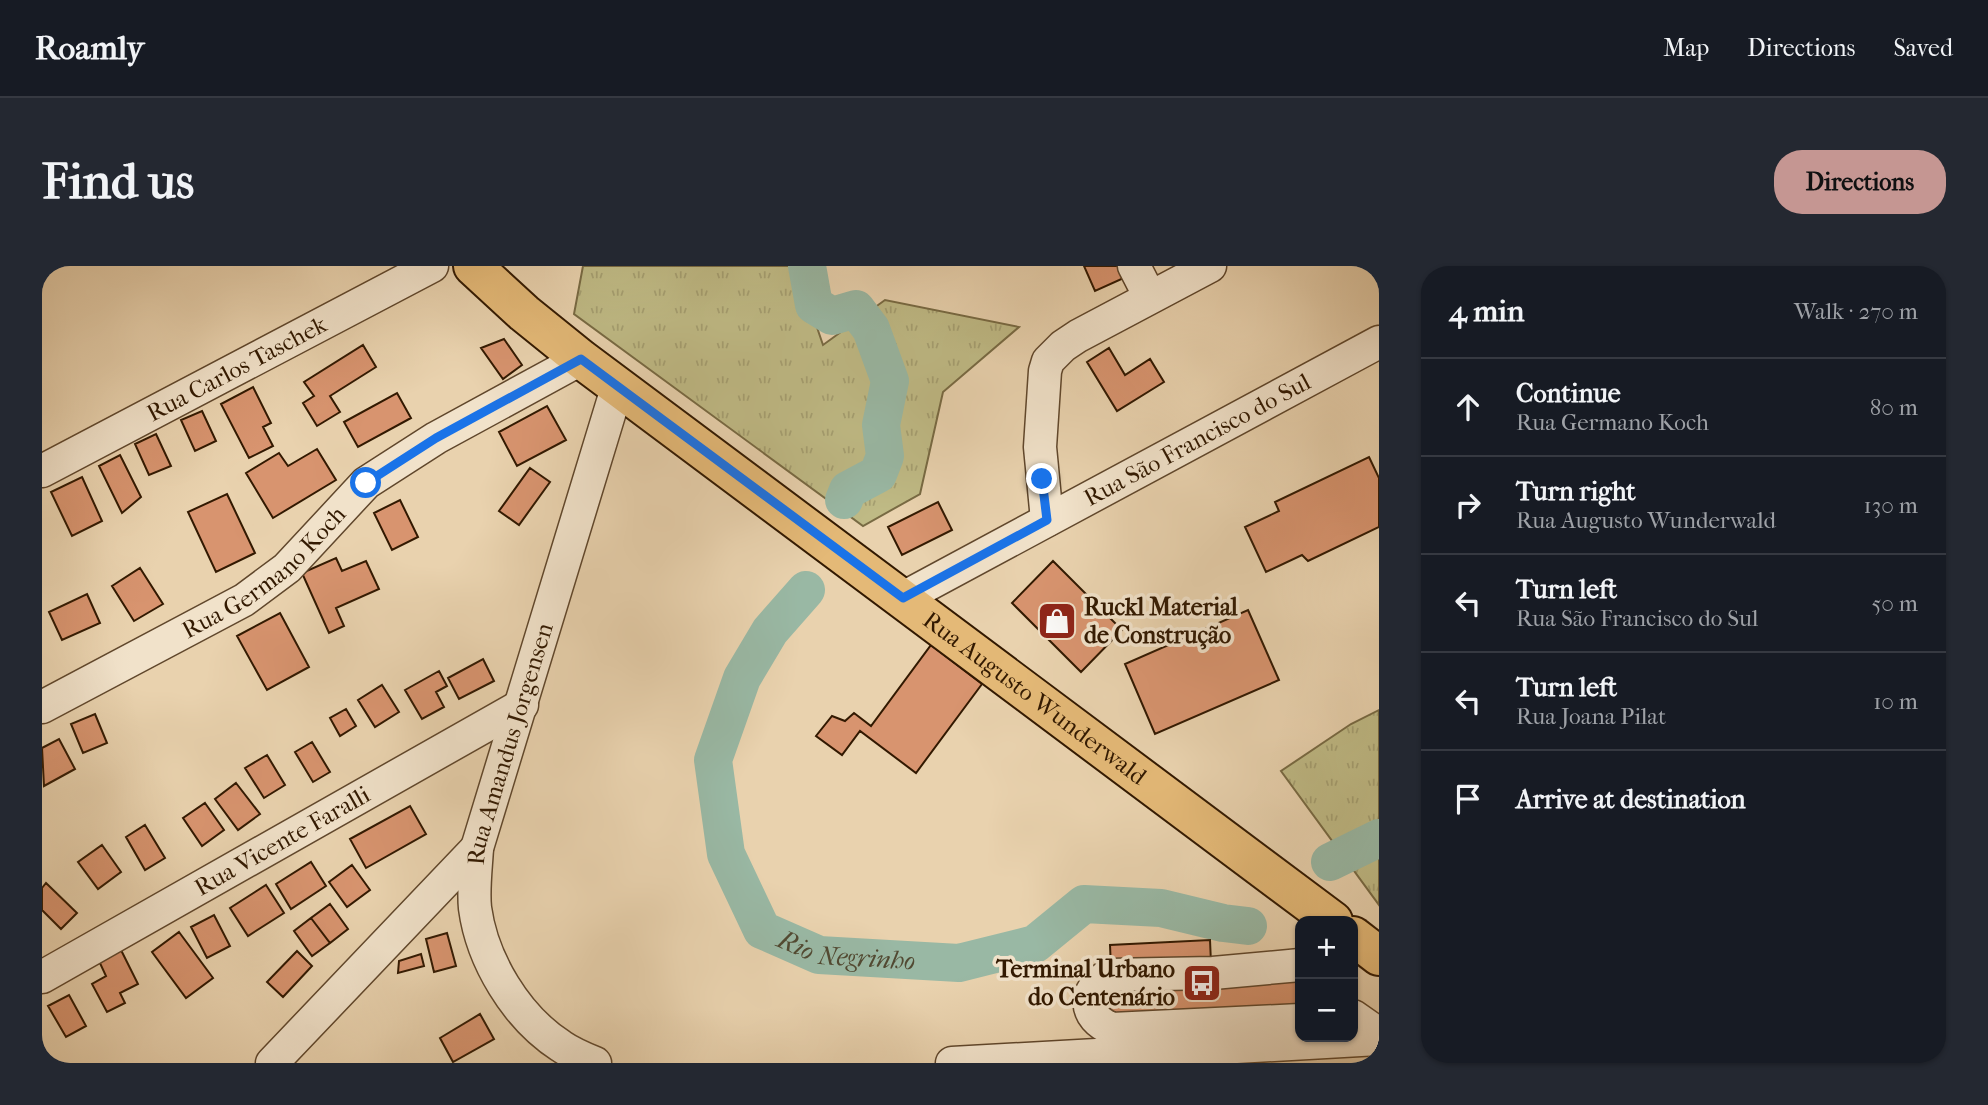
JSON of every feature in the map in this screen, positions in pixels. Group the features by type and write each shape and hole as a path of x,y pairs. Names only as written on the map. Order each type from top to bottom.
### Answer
{"main road":[{"name":"Rua Augusto Wunderwald","path":"472,266 506,298 581,359 1326,916"},
{"path":"1358,940 1379,956"}],"street":[{"name":"Rua Carlos Taschek","path":"42,471 432,266"},
{"path":"1134,266 1150,297"},
{"path":"1047,520 1040,447 1048,361 1078,336 1210,266"},
{"name":"Rua São Francisco do Sul","path":"903,598 1379,342"},
{"name":"Rua Germano Koch","path":"42,708 244,600 287,568 366,483 436,438 581,359"},
{"name":"Rua Amandus Jorgensen","path":"594,1063 561,1046 531,1022 506,990 486,949 475,907 477,848 618,385"},
{"name":"Rua Vicente Faralli","path":"42,977 522,705"},
{"path":"272,1063 477,848"},
{"path":"1295,965 1213,973 1109,975 1098,981 1091,991 1089,1003 1092,1015 1101,1024 1112,1029 1295,1020"},
{"path":"1358,1020 1379,1036"},
{"path":"951,1063 1379,1036"}],"green space":[{"path":"583,266 796,266 823,345 885,300 1019,327 943,392 920,494 863,526 574,314"},
{"path":"1379,710 1379,905 1281,771 1351,724"}],"building":[{"path":"1084,266 1121,266 1126,277 1095,291"},
{"path":"504,339 522,365 503,379 481,348"},
{"path":"363,345 376,367 330,396 340,412 317,426 303,403 314,396 304,382"},
{"path":"1109,348 1125,375 1150,359 1164,382 1117,411 1087,362"},
{"path":"253,387 271,423 263,427 273,446 249,458 221,404"},
{"path":"397,393 411,418 358,447 344,422"},
{"path":"547,406 566,440 517,466 499,432"},
{"path":"202,411 216,441 195,451 181,420"},
{"path":"156,434 171,466 149,475 135,444"},
{"path":"317,449 336,480 273,518 246,473 279,453 288,466"},
{"path":"120,455 141,497 122,513 99,466"},
{"path":"1369,457 1379,478 1379,527 1308,561 1302,555 1266,572 1245,527 1279,511 1275,502"},
{"path":"530,468 550,482 519,525 499,511"},
{"path":"82,477 102,521 72,536 51,492"},
{"path":"227,494 255,553 216,572 188,512"},
{"path":"400,500 418,537 392,550 374,513"},
{"path":"938,502 952,530 902,555 888,527"},
{"path":"336,558 342,571 366,561 379,589 336,608 344,626 329,633 302,573"},
{"path":"1053,561 1122,630 1081,672 1012,603"},
{"path":"140,568 163,604 134,621 112,586"},
{"path":"87,594 100,623 62,640 49,612"},
{"path":"1248,610 1279,680 1155,734 1125,664"},
{"path":"280,613 309,667 267,690 237,636"},
{"path":"931,645 982,684 916,773 860,731 842,755 816,736 832,716 845,721 854,713 871,726"},
{"path":"483,659 494,681 459,699 448,678"},
{"path":"439,671 447,686 436,692 444,707 422,719 405,690"},
{"path":"382,685 399,712 375,727 358,700"},
{"path":"346,709 356,726 340,736 330,718"},
{"path":"95,714 107,743 83,753 71,724"},
{"path":"59,739 75,769 44,786 42,748"},
{"path":"312,742 330,772 313,782 295,752"},
{"path":"267,755 285,785 264,798 245,768"},
{"path":"236,783 260,814 238,830 215,799"},
{"path":"205,803 224,830 202,846 183,818"},
{"path":"410,806 426,834 366,868 350,839"},
{"path":"145,825 165,858 145,870 126,837"},
{"path":"102,845 121,872 98,889 78,862"},
{"path":"311,862 326,886 291,909 276,884"},
{"path":"352,865 370,890 347,907 329,882"},
{"path":"46,883 77,913 61,929 42,910 42,888"},
{"path":"266,885 284,913 248,936 230,908"},
{"path":"330,904 348,929 330,943 311,918"},
{"path":"214,915 230,946 207,958 191,927"},
{"path":"311,918 330,943 312,956 294,931"},
{"path":"179,932 213,978 186,998 152,952"},
{"path":"447,933 456,966 434,972 426,939"},
{"path":"1210,940 1211,963 1111,968 1110,945"},
{"path":"121,950 138,984 120,993 125,1003 107,1012 92,984 106,976 99,961"},
{"path":"297,951 312,966 283,997 267,982"},
{"path":"421,954 424,966 398,973 399,961"},
{"path":"1295,972 1295,1015 1111,1025 1109,980"},
{"path":"69,995 86,1026 66,1037 48,1006"},
{"path":"480,1014 494,1039 453,1062 440,1038"}],"waterway":[{"name":"Rio Negrinho","path":"807,266 814,305 832,316 856,309 871,329 890,381 881,425 885,456 878,474 848,490 844,500"},
{"name":"Rio Negrinho","path":"806,590 770,631 742,678 713,760 726,854 762,930 819,955 959,963 1035,944 1084,904 1161,908 1223,923 1248,926"},
{"name":"Rio Negrinho","path":"1330,862 1379,838"}],"place":[{"name":"Ruckl Material de Construção","path":"1057,621"},
{"name":"Terminal Urbano do Centenário","path":"1202,983"}],"route":[{"path":"366,483 436,438 581,359 903,598 1047,520 1042,479"}]}
